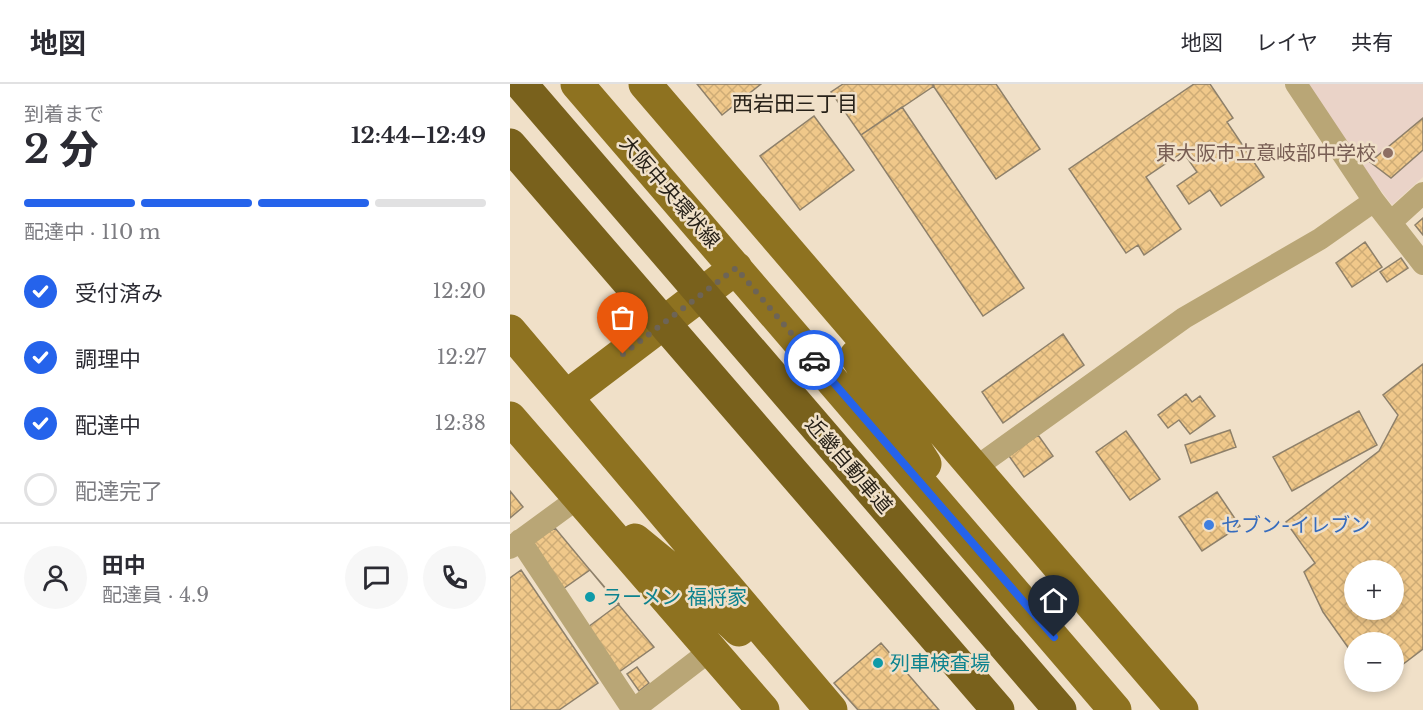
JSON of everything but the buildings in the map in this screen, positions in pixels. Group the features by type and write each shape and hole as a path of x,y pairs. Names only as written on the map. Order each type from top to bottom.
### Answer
{"highway":[{"name":"近畿自動車道","path":"521,84 1060,710"},
{"path":"510,145 998,710"}],"main road":[{"name":"大阪中央環状線","path":"577,84 1115,710"},
{"path":"645,84 1182,710"},
{"path":"792,256 977,547"},
{"path":"566,397 736,268"},
{"path":"510,331 831,710"},
{"path":"510,418 763,710"},
{"path":"570,489 702,595 822,710"}],"street":[{"path":"1296,84 1374,201 1423,264"},
{"path":"1391,222 1423,193"},
{"path":"975,468 1184,318 1320,239 1374,201"},
{"path":"570,489 515,544 633,710 711,650"}],"shaded area":[{"name":"東大阪市立意岐部中学校","path":"1308,84 1423,84 1423,177 1392,205 1334,129"}],"way so far":[{"path":"623,354 736,268 814,360"}],"place":[{"name":"東大阪市立意岐部中学校","path":"1388,153"},
{"name":"セブン-イレブン","path":"1209,525"},
{"name":"ラーメン 福将家","path":"590,597"},
{"name":"列車検査場","path":"878,663"}],"district":[{"name":"西岩田三丁目","path":"795,104"}],"route":[{"path":"814,360 1054,637"}]}
